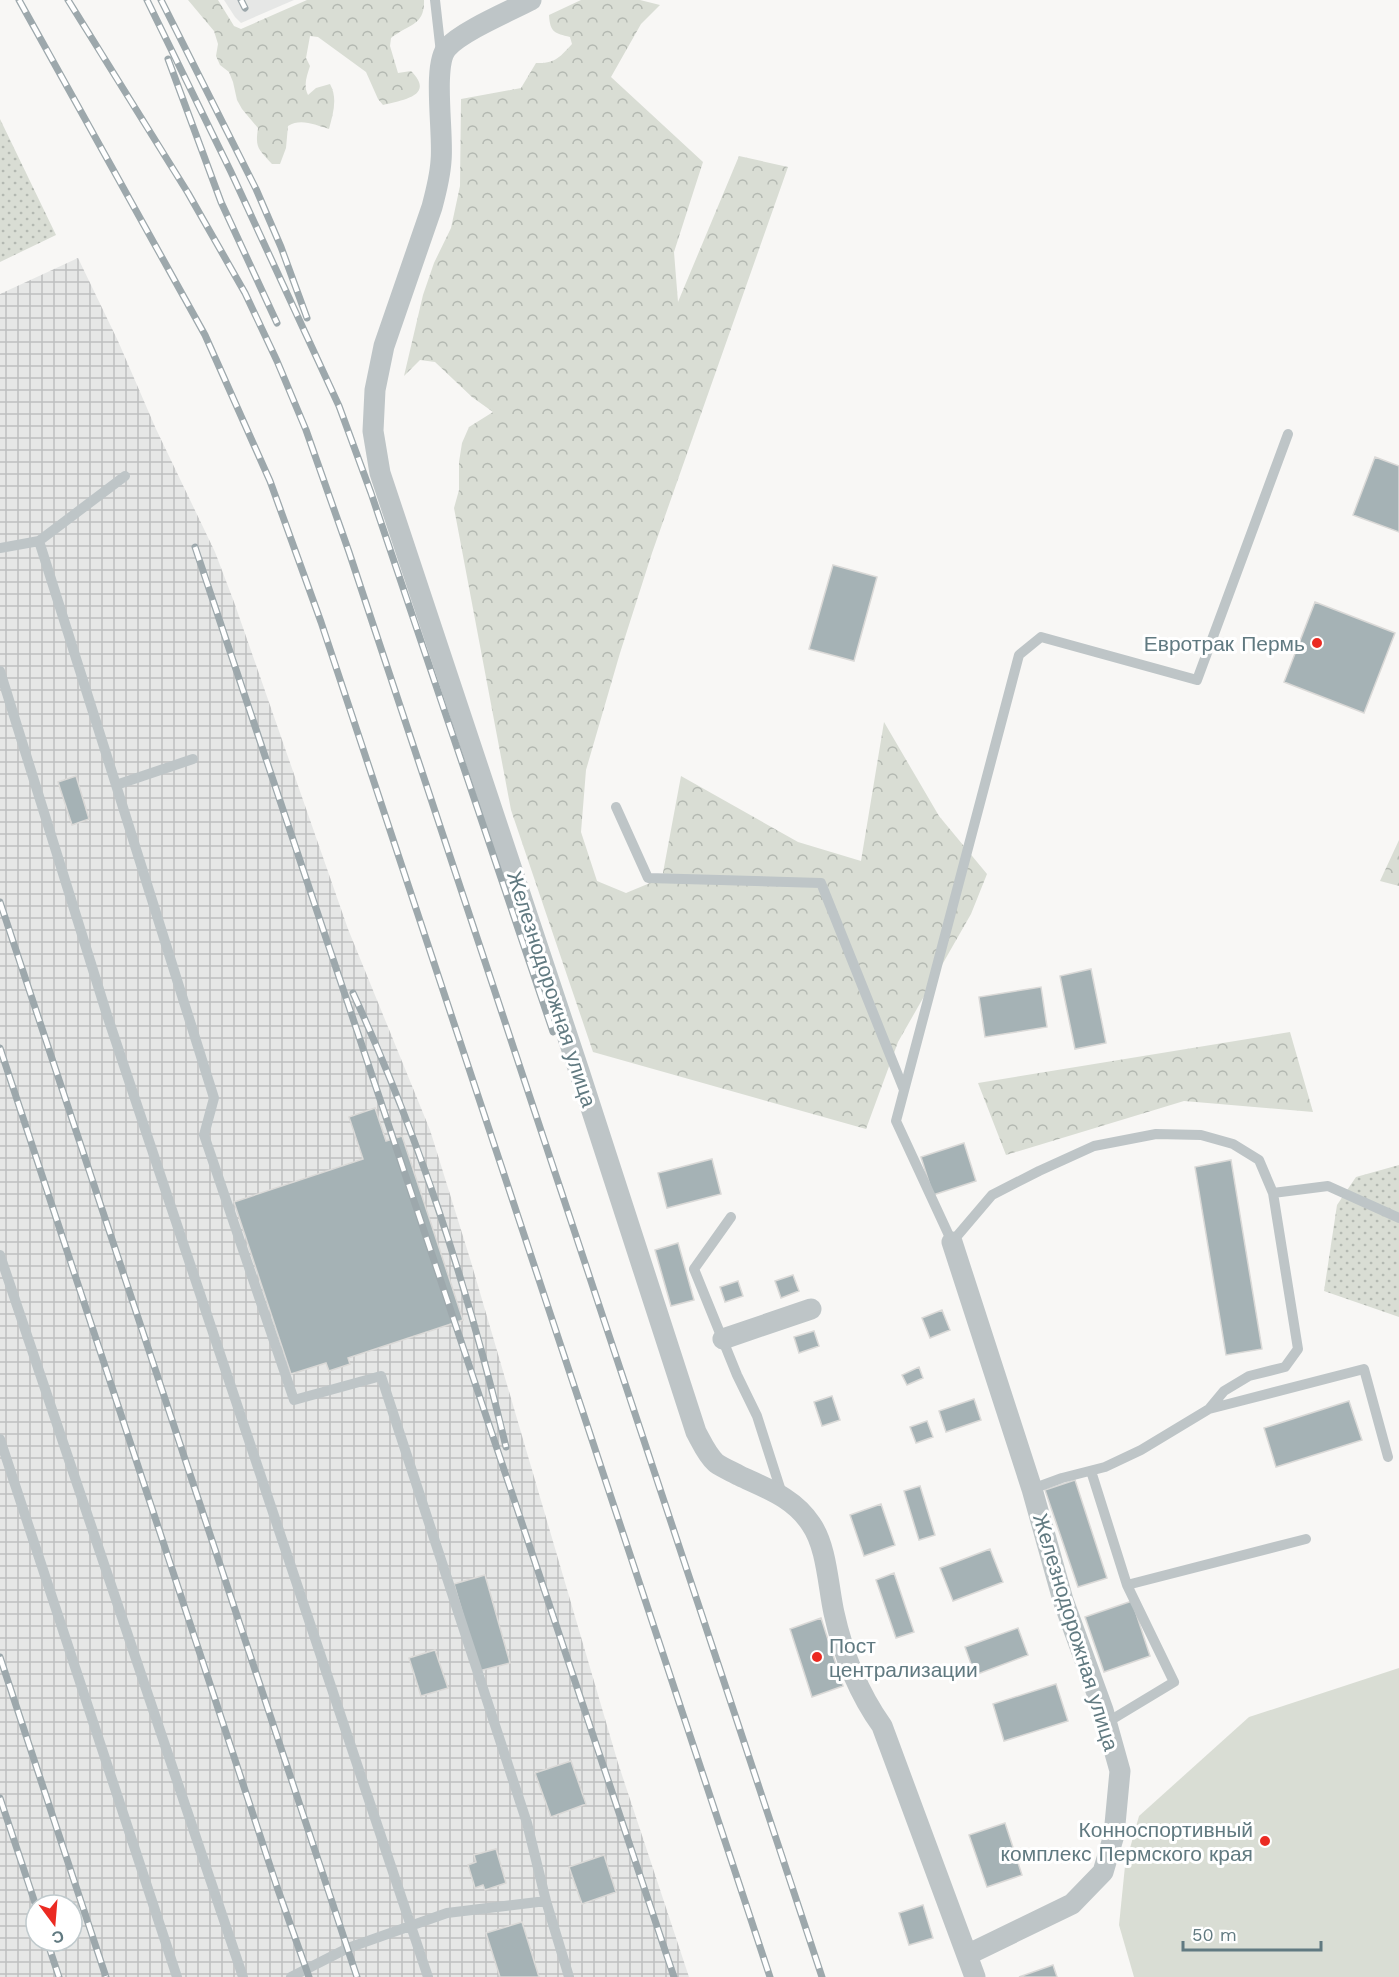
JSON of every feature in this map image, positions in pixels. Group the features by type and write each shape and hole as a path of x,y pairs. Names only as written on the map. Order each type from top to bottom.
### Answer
{"street":[{"path":"441,56 446,48 461,36 531,0"},
{"name":"Железнодорожная улица","path":"441,56 439,83 442,154 438,183 432,207 384,346 375,390 372,431 380,473 579,1071 696,1432 716,1463 782,1496 797,1506 813,1526 824,1556 846,1661 882,1726 975,1977"},
{"name":"Железнодорожная улица","path":"952,1242 1120,1772 1114,1835 1103,1872 1072,1904 967,1955"},
{"path":"723,1339 811,1309"}],"lane":[{"path":"435,0 441,56"},
{"path":"1209,1409 1224,1390 1249,1376 1285,1367 1298,1349 1273,1193 1259,1160 1233,1144 1201,1135 1156,1134 1094,1146 992,1195 952,1242 896,1121 1018,654 1041,637 1197,680 1288,434"},
{"path":"0,548 39,541 125,476"},
{"path":"39,541 214,1098 204,1135 294,1400 381,1376 527,1822 546,1901 569,1977"},
{"path":"0,671 107,1015 428,1977"},
{"path":"116,785 193,759"},
{"path":"616,807 648,878 821,883 904,1090"},
{"path":"1273,1193 1328,1186 1399,1218"},
{"path":"731,1217 694,1269 737,1375 757,1416 782,1496"},
{"path":"0,1255 243,1977"},
{"path":"1032,1490 1062,1478 1105,1467 1141,1450 1209,1409 1364,1368 1388,1457"},
{"path":"0,1439 177,1977"},
{"path":"1091,1471 1127,1585 1174,1682 1106,1723"},
{"path":"1127,1585 1306,1539"},
{"path":"291,1977 348,1947 447,1913 546,1901"}],"shaded area":[{"path":"224,0 294,0 241,23"},
{"path":"78,258 215,552 348,929 430,1130 618,1763 689,1977 0,1977 0,294"}],"green space":[{"path":"188,0 218,0 234,26 241,29 307,0 424,0 422,15 414,24 391,38 390,46 398,73 411,71 418,79 420,86 414,96 383,105 366,72 318,37 310,36 306,58 310,66 306,88 308,95 316,88 330,84 334,100 329,129 303,122 288,126 286,148 280,164 272,164 259,148 258,128 237,100 229,72 220,65 216,56 218,44 214,31"},
{"path":"581,0 640,0 660,5 641,24 611,77 703,162 674,252 678,302 739,156 788,167 652,553 620,653 586,770 581,832 597,881 626,893 662,878 681,776 798,842 861,861 884,722 939,816 987,874 971,914 898,1042 866,1129 593,1052 511,810 454,508 459,490 462,443 469,427 493,412 472,397 435,362 420,360 404,376 423,295 434,263 451,228 460,186 461,99 521,88 536,63 553,61 560,56 572,44 570,37 552,29 549,15"},
{"path":"0,119 56,235 0,262"},
{"path":"1399,840 1399,886 1380,881"},
{"path":"1290,1032 1313,1112 1184,1101 1006,1155 978,1083"},
{"path":"1399,1165 1399,1317 1324,1291 1337,1205 1356,1177"},
{"name":"Конноспортивный комплекс Пермского края","path":"1399,1668 1399,1977 1134,1977 1119,1925 1125,1866 1139,1816 1249,1717"}],"building":[{"path":"1375,457 1399,466 1399,532 1353,515"},
{"path":"833,565 877,577 854,661 809,649"},
{"path":"1315,602 1395,633 1364,713 1284,682"},
{"path":"76,776 89,819 72,825 58,782"},
{"path":"1091,969 1106,1043 1075,1049 1060,976"},
{"path":"1041,987 1047,1027 985,1037 979,997"},
{"path":"375,1108 386,1141 402,1136 463,1320 348,1358 350,1364 329,1371 326,1363 291,1374 234,1202 363,1159 349,1117"},
{"path":"964,1143 976,1181 933,1195 921,1157"},
{"path":"712,1159 721,1194 667,1208 658,1173"},
{"path":"1231,1160 1262,1349 1226,1355 1195,1167"},
{"path":"678,1243 694,1300 671,1306 655,1250"},
{"path":"793,1275 799,1291 781,1298 775,1281"},
{"path":"738,1281 743,1296 725,1302 720,1287"},
{"path":"942,1310 950,1330 930,1338 922,1318"},
{"path":"814,1331 819,1346 799,1353 794,1337"},
{"path":"919,1367 923,1378 907,1385 902,1375"},
{"path":"832,1396 840,1420 822,1426 814,1402"},
{"path":"974,1399 981,1420 946,1432 939,1411"},
{"path":"1349,1401 1362,1440 1276,1467 1264,1428"},
{"path":"927,1421 933,1437 916,1443 910,1427"},
{"path":"1075,1480 1107,1578 1078,1587 1045,1490"},
{"path":"920,1486 935,1535 919,1540 904,1491"},
{"path":"881,1504 895,1545 864,1556 850,1515"},
{"path":"990,1549 1003,1582 953,1601 940,1568"},
{"path":"894,1573 914,1632 896,1638 876,1580"},
{"path":"485,1575 510,1663 479,1671 454,1584"},
{"path":"1132,1601 1150,1656 1104,1672 1085,1617"},
{"name":"Пост централизации","path":"821,1618 843,1686 812,1697 790,1629"},
{"path":"1018,1628 1028,1655 975,1675 965,1647"},
{"path":"435,1650 448,1688 421,1696 409,1658"},
{"path":"1056,1684 1068,1721 1004,1741 993,1704"},
{"path":"571,1761 586,1804 551,1817 535,1773"},
{"path":"1005,1823 1022,1875 987,1887 969,1835"},
{"path":"496,1849 506,1883 485,1890 483,1885 475,1888 468,1865 476,1862 474,1855"},
{"path":"604,1855 616,1892 582,1904 569,1867"},
{"path":"923,1905 933,1938 909,1945 899,1913"},
{"path":"522,1922 539,1977 500,1977 486,1933"},
{"path":"1053,1965 1057,1977 1019,1977"}],"railway":[{"path":"19,0 205,335 270,481 321,622 770,1977"},
{"path":"68,0 188,193 245,293 306,430 349,552 822,1977"},
{"path":"147,0 231,172 339,406 371,493 553,1032"},
{"path":"161,0 256,189 281,247 307,318"},
{"path":"241,0 245,8"},
{"path":"168,59 221,202 277,323"},
{"path":"195,547 674,1977"},
{"path":"0,902 357,1977"},
{"path":"353,993 400,1104 441,1216 476,1331 506,1447"},
{"path":"0,1048 277,1887 309,1977"},
{"path":"0,1657 106,1977"},
{"path":"0,1798 32,1893"},
{"path":"51,1953 59,1977"}],"place":[{"name":"Евротрак Пермь","path":"1317,643"},
{"name":"Пост централизации","path":"817,1657"},
{"name":"Конноспортивный комплекс Пермского края","path":"1265,1841"}]}
